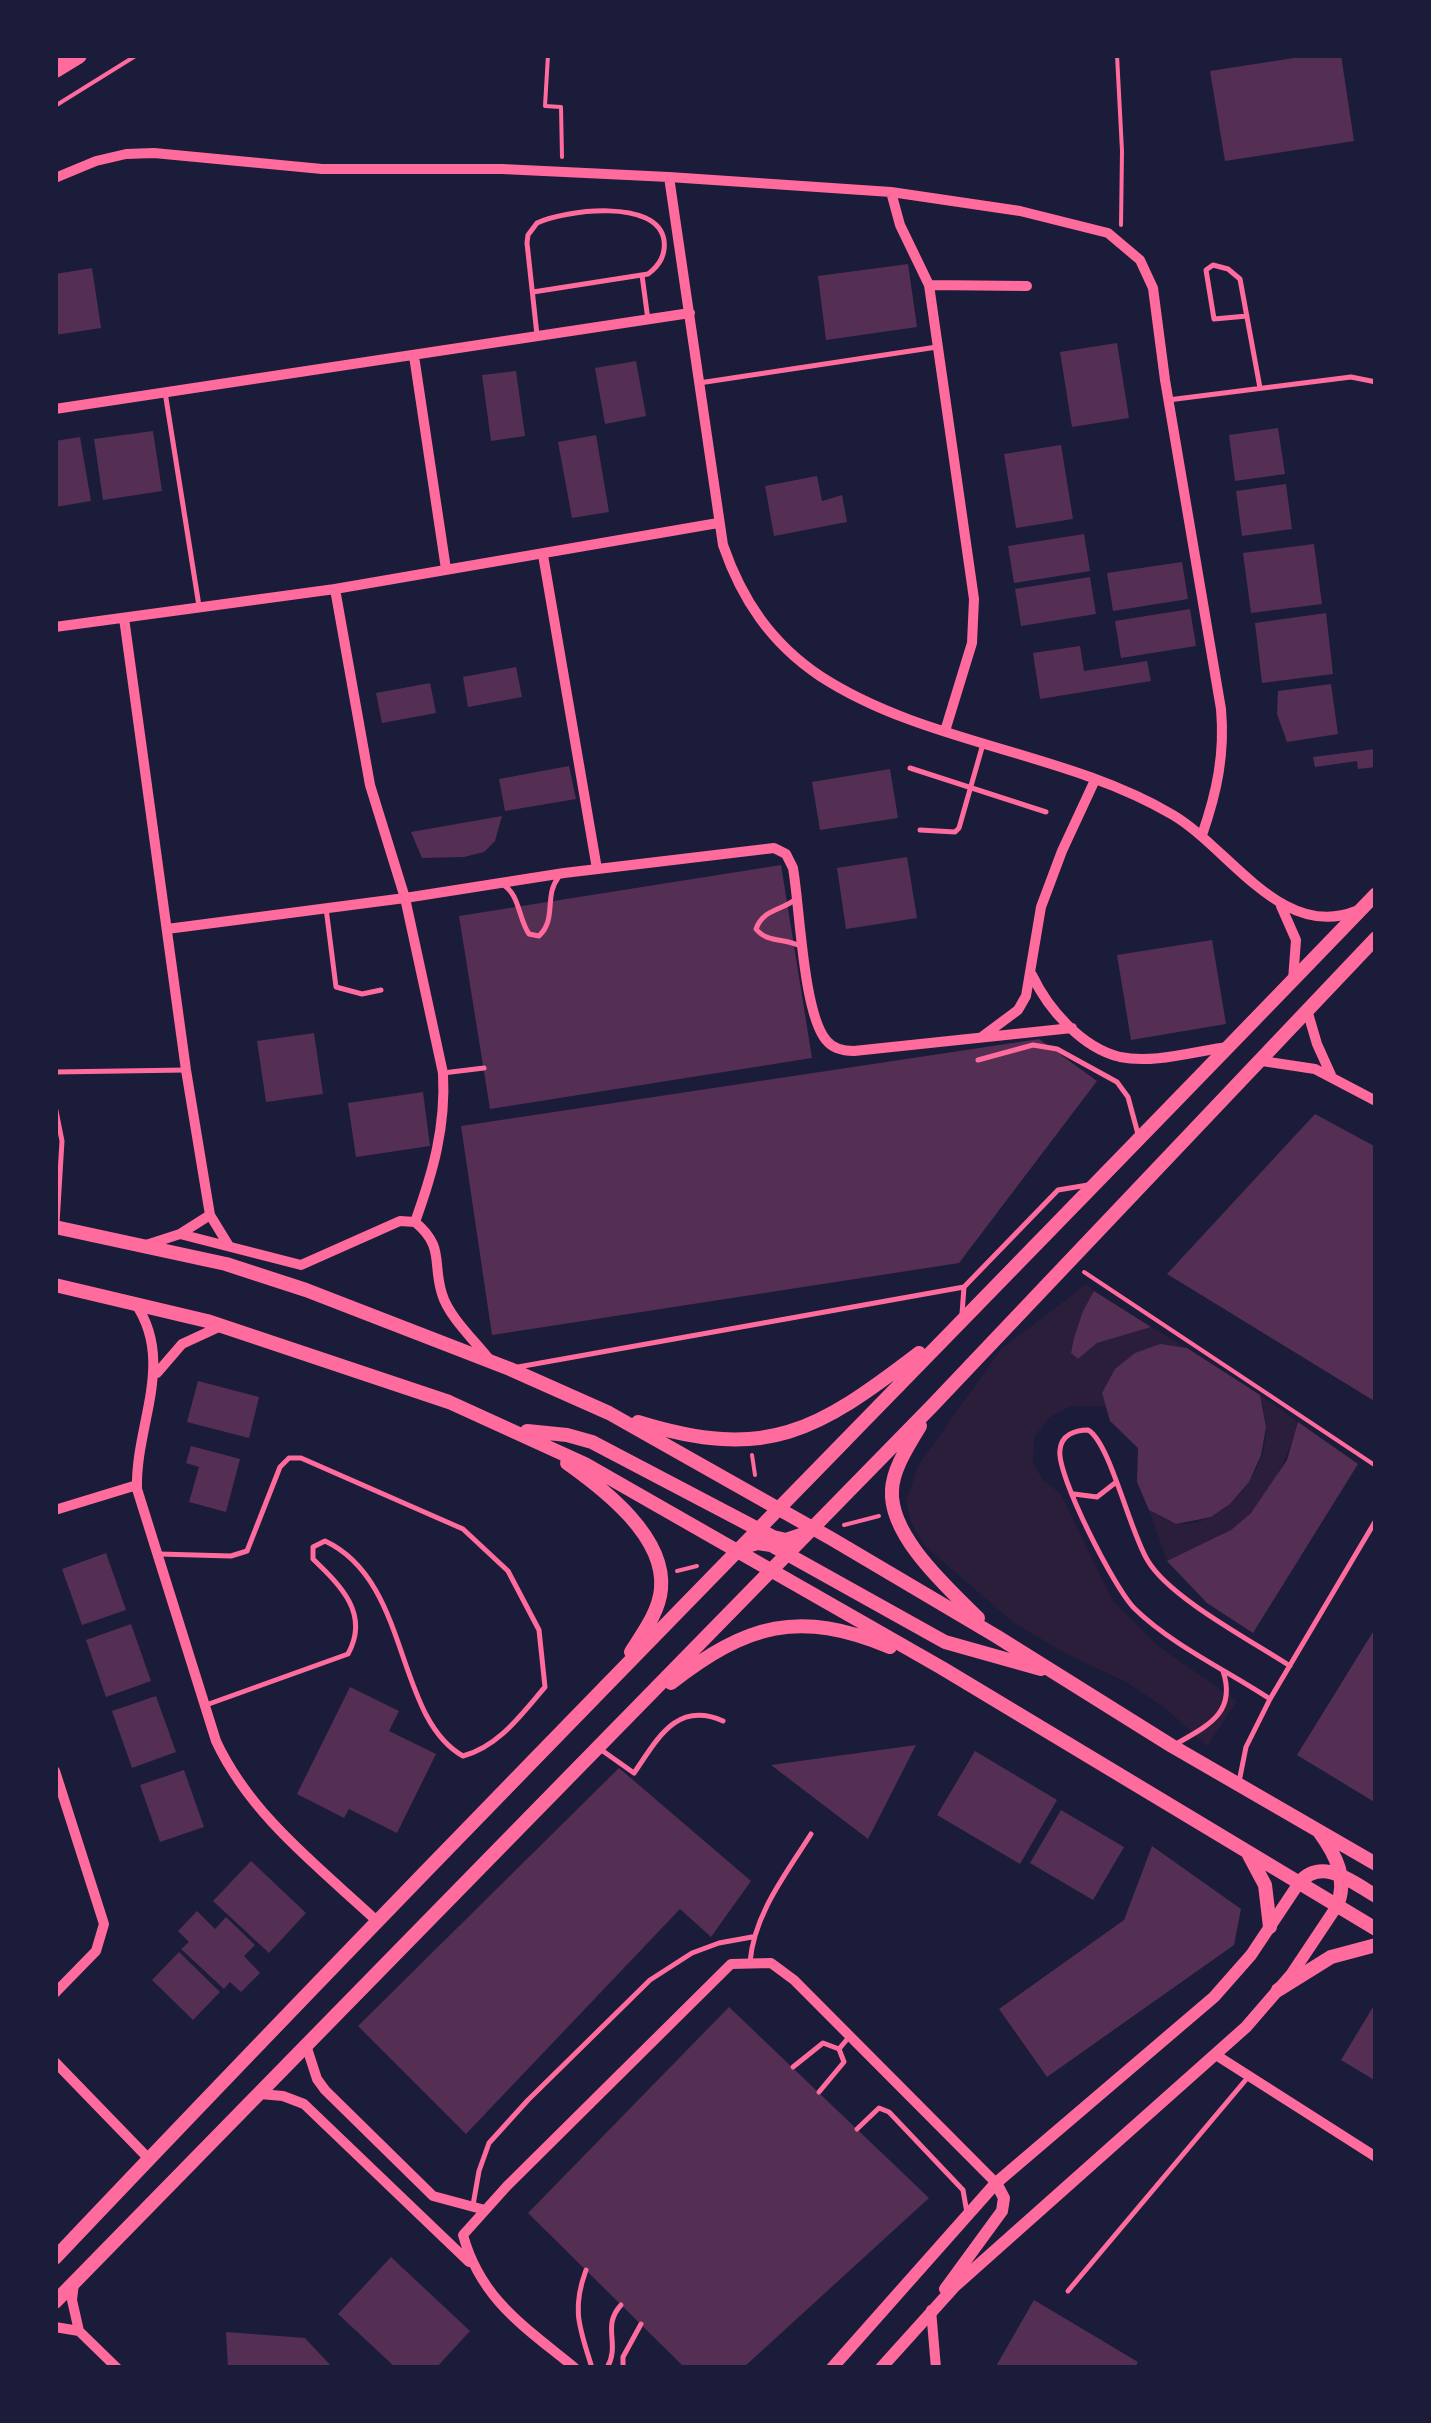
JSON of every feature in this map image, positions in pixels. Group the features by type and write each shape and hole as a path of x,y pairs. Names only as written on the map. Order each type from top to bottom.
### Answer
{"highway":[{"path":"55,69 78,55"}],"main road":[{"path":"55,2258 1376,894"},
{"path":"55,2302 814,1528 1376,938"},
{"path":"56,1227 226,1264 306,1290 510,1368 609,1412 814,1528 1172,1746 1376,1864"},
{"path":"55,1285 221,1326 449,1402 516,1431 644,1495 942,1668 1376,1929"},
{"path":"609,1412 700,1437 750,1441 786,1434 837,1412 961,1321"},
{"path":"932,1406 896,1471 892,1488 895,1512 919,1554 996,1636"},
{"path":"516,1431 567,1435 592,1442 757,1530 786,1540 814,1528"},
{"path":"538,1442 600,1488 656,1555 660,1574 656,1609 607,1686"},
{"path":"738,1550 763,1543 946,1642 1058,1674"},
{"path":"624,1721 717,1650 750,1633 783,1625 842,1630 942,1668"},
{"path":"1318,1830 1336,1858 1342,1877 1337,1906"},
{"path":"1242,1847 1263,1877 1270,1927"},
{"path":"1300,1883 1318,1870 1342,1877 1376,1896"},
{"path":"1278,1990 1331,1957 1376,1945"}],"street":[{"path":"55,178 96,161 154,153 322,169 394,166 670,176 891,192 1020,211 1100,229 1120,240 1144,266 1153,288 1168,400 1222,709 1222,762 1202,835"},
{"path":"670,176 723,545 742,594 780,645 850,693 946,731 1095,780 1168,812 1202,835 1280,905 1299,915 1320,919 1342,917 1361,909"},
{"path":"891,192 900,225 929,285 974,599 968,661 946,731"},
{"path":"929,285 1026,286"},
{"path":"55,409 690,314"},
{"path":"414,356 446,569"},
{"path":"55,627 335,589 718,523"},
{"path":"543,555 597,868"},
{"path":"335,589 370,785 405,898 444,1074 439,1145 415,1222"},
{"path":"124,618 210,1216 229,1246"},
{"path":"978,1040 1018,1010 1032,974 1041,907 1095,780"},
{"path":"167,929 597,868 774,848 786,854 791,863 816,1020 826,1040 837,1048 854,1051 1072,1028"},
{"path":"1280,905 1296,940 1294,980"},
{"path":"1032,974 1050,1008 1106,1052 1121,1057 1160,1057 1230,1046"},
{"path":"1307,1010 1316,1044 1332,1076"},
{"path":"1262,1062 1297,1064 1332,1076 1376,1101"},
{"path":"146,1245 180,1234 210,1216"},
{"path":"180,1234 301,1265 400,1222 415,1222 433,1240 447,1304 490,1361"},
{"path":"135,1302 153,1338 154,1378 140,1446 138,1485 203,1706 225,1761 246,1794 265,1817 378,1922"},
{"path":"154,1378 182,1344 221,1326"},
{"path":"55,1510 138,1485"},
{"path":"55,1772 104,1924 96,1951 55,1993"},
{"path":"832,2368 996,2183 1214,1997 1300,1883"},
{"path":"932,2309 1216,2056 1278,1990 1337,1906"},
{"path":"471,2264 463,2235 479,2209 730,1964 770,1963 794,1980 851,2034 996,2183 1004,2198 1002,2210 932,2309 880,2368"},
{"path":"306,2045 325,2090 433,2196 479,2209"},
{"path":"1216,2056 1376,2157"},
{"path":"57,2068 148,2159"},
{"path":"260,2094 283,2096 304,2104 471,2264 496,2303 575,2368"},
{"path":"75,2280 72,2300 79,2331 117,2368"},
{"path":"932,2309 936,2368"},
{"path":"55,2327 79,2331"}],"lane":[{"path":"533,292 642,275 660,262 664,246 659,228 646,216 610,210 544,220 528,235 537,338"},
{"path":"1247,316 1214,318 1206,270 1212,265 1240,279 1247,316 1260,388"},
{"path":"642,275 648,320"},
{"path":"699,383 937,348"},
{"path":"1168,400 1351,377 1376,382"},
{"path":"165,392 199,606"},
{"path":"920,830 955,832 983,744"},
{"path":"910,768 1046,812"},
{"path":"499,882 509,888 529,934 539,936 550,918 554,880 564,873"},
{"path":"797,898 768,912 756,929 770,940 786,940 804,949"},
{"path":"326,908 336,987 362,994 381,990"},
{"path":"978,1060 1032,1045 1057,1049 1118,1082 1128,1097 1140,1140"},
{"path":"444,1074 484,1068"},
{"path":"55,1072 186,1070"},
{"path":"55,1106 62,1141 56,1227"},
{"path":"510,1368 964,1287 1058,1190 1096,1184"},
{"path":"961,1321 964,1287"},
{"path":"1270,1699 1158,1628 1125,1599 1100,1557 1074,1494 1059,1450 1062,1441 1078,1430 1097,1435 1136,1541 1154,1572 1290,1666"},
{"path":"157,1554 231,1556 247,1552 280,1467 289,1458 300,1458 463,1529 508,1571 539,1630 544,1687 509,1728 480,1752 462,1756 448,1748 418,1698 394,1626 374,1588 342,1549 325,1541 313,1547 313,1559 349,1598 357,1626 348,1654 203,1706"},
{"path":"1074,1494 1097,1496 1115,1482"},
{"path":"1239,1785 1246,1747 1270,1699 1376,1520"},
{"path":"1172,1746 1210,1725 1224,1710 1228,1690 1222,1668"},
{"path":"598,1748 634,1773 660,1735 675,1722 699,1714 723,1721"},
{"path":"750,1962 752,1936 811,1834"},
{"path":"479,2209 479,2171 489,2143 528,2100 650,1980 692,1952 752,1936"},
{"path":"838,2048 851,2034"},
{"path":"793,2068 823,2042 838,2048 844,2062 819,2092"},
{"path":"1068,2292 1248,2076"},
{"path":"856,2128 878,2108 889,2112 963,2190 967,2213"},
{"path":"586,2270 577,2294 578,2321 592,2368"},
{"path":"607,2368 615,2354 610,2332 613,2314 621,2304"},
{"path":"623,2368 623,2357 640,2324"}],"path":[{"path":"55,106 137,55"},
{"path":"548,55 545,106 562,107 562,172"},
{"path":"1117,55 1122,150 1120,240"},
{"path":"1070,1262 1376,1466"},
{"path":"750,1441 756,1478"},
{"path":"840,1526 895,1512"},
{"path":"660,1574 702,1565"}],"shaded area":[{"path":"1087,1284 1094,1291 1071,1353 1078,1359 1097,1343 1151,1327 1187,1348 1158,1347 1136,1353 1118,1369 1102,1393 1106,1407 1071,1406 1050,1417 1034,1437 1033,1462 1043,1480 1060,1493 1113,1601 1158,1646 1237,1701 1207,1746 1164,1707 1128,1683 1014,1623 924,1545 911,1522 906,1502 918,1466 1001,1349"},
{"path":"1260,1395 1298,1422 1274,1481 1256,1508 1232,1529 1167,1561 1149,1510 1174,1523 1196,1523 1240,1494 1259,1462 1264,1444 1266,1423"}],"building":[{"path":"1313,55 1341,55 1354,141 1225,161 1210,71"},
{"path":"908,264 917,327 826,340 818,276"},
{"path":"92,268 101,328 55,335 55,274"},
{"path":"1117,343 1129,418 1072,427 1060,352"},
{"path":"636,361 646,416 605,424 595,368"},
{"path":"516,371 525,436 491,441 482,375"},
{"path":"1278,428 1285,474 1235,481 1229,435"},
{"path":"153,431 162,491 103,500 94,439"},
{"path":"596,435 609,512 572,518 558,442"},
{"path":"80,437 91,501 55,507 55,441"},
{"path":"1061,445 1073,519 1016,528 1004,454"},
{"path":"817,476 822,501 842,495 847,522 774,536 765,486"},
{"path":"1286,484 1292,529 1242,536 1236,491"},
{"path":"1084,534 1090,571 1014,583 1008,546"},
{"path":"1314,544 1322,604 1251,613 1243,553"},
{"path":"1182,562 1188,599 1113,611 1107,573"},
{"path":"1090,577 1096,614 1021,626 1015,589"},
{"path":"1190,609 1196,646 1121,658 1115,621"},
{"path":"1326,613 1333,674 1262,683 1255,623"},
{"path":"1080,646 1084,671 1147,661 1151,681 1040,699 1033,653"},
{"path":"516,667 522,697 468,707 463,677"},
{"path":"430,683 436,713 382,723 376,693"},
{"path":"1331,684 1338,734 1287,742 1277,714 1278,691"},
{"path":"1376,749 1376,767 1358,769 1357,761 1315,767 1313,757"},
{"path":"569,766 576,799 505,811 499,779"},
{"path":"890,769 898,818 820,830 812,782"},
{"path":"502,816 495,841 484,852 464,857 422,858 411,832"},
{"path":"907,857 917,918 846,929 837,868"},
{"path":"781,865 812,1058 490,1109 459,916"},
{"path":"1212,940 1226,1024 1131,1040 1117,955"},
{"path":"314,1033 323,1094 266,1102 257,1041"},
{"path":"1039,1039 1097,1081 959,1263 492,1335 461,1126"},
{"path":"423,1092 430,1146 356,1157 348,1103"},
{"path":"1315,1114 1376,1147 1376,1402 1167,1274"},
{"path":"1094,1291 1151,1327 1097,1343 1078,1359 1071,1353 1074,1338"},
{"path":"1160,1344 1187,1348 1260,1395 1266,1427 1261,1455 1249,1482 1230,1504 1211,1517 1176,1524 1149,1510 1137,1482 1138,1448 1110,1421 1102,1393 1115,1369 1135,1353"},
{"path":"198,1381 259,1397 249,1438 187,1422"},
{"path":"1298,1422 1358,1464 1253,1633 1207,1603 1167,1561 1231,1530 1251,1513 1287,1460"},
{"path":"191,1446 240,1459 226,1512 189,1502 199,1467 186,1463"},
{"path":"106,1553 126,1610 82,1625 62,1569"},
{"path":"131,1624 151,1681 106,1697 86,1640"},
{"path":"1376,1627 1376,1803 1297,1755"},
{"path":"350,1687 399,1711 389,1731 436,1754 397,1833 349,1809 344,1818 297,1794"},
{"path":"156,1696 176,1752 132,1768 112,1711"},
{"path":"916,1745 868,1839 771,1765"},
{"path":"975,1751 1057,1800 1020,1864 937,1815"},
{"path":"619,1768 751,1881 711,1937 680,1909 466,2134 358,2026"},
{"path":"184,1770 204,1827 160,1842 140,1785"},
{"path":"1061,1810 1124,1847 1093,1900 1030,1863"},
{"path":"1152,1846 1241,1909 1234,1945 1047,2077 999,2009 1124,1920"},
{"path":"251,1861 306,1913 269,1953 213,1901"},
{"path":"197,1911 215,1929 226,1917 255,1945 244,1956 260,1973 241,1992 230,1982 224,1989 181,1949 189,1942 178,1931"},
{"path":"179,1952 220,1992 193,2020 152,1980"},
{"path":"1376,2002 1376,2081 1341,2060"},
{"path":"729,2007 929,2198 743,2368 685,2368 528,2213"},
{"path":"391,2257 470,2331 436,2368 396,2368 338,2314"},
{"path":"1034,2300 1138,2362 1135,2368 995,2368"},
{"path":"226,2332 305,2338 333,2368 228,2368"}]}
